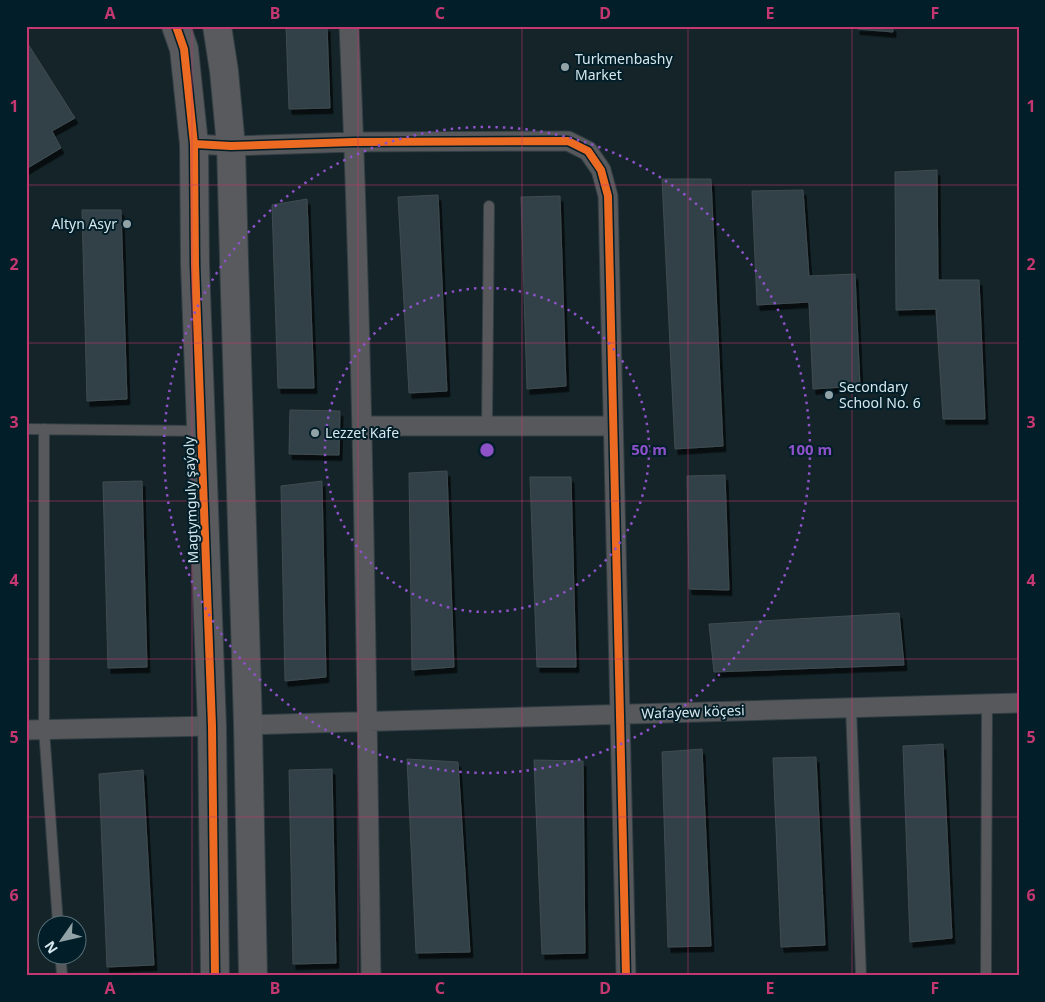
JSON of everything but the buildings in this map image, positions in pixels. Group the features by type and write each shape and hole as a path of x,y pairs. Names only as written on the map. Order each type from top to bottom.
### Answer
{"street":[{"name":"Magtymguly şaýoly","path":"176,26 184,48 194,144 195,264 212,726 215,976"},
{"path":"217,26 224,71 231,146 248,725 253,976"},
{"path":"349,26 362,426 371,976"},
{"path":"194,144 231,146 354,142 568,141 588,150 602,170 608,196 626,976"},
{"path":"362,426 613,426"},
{"name":"Wafaýew köçesi","path":"248,725 1019,703"},
{"path":"35,729 212,726"}],"lane":[{"path":"487,426 489,206"},
{"path":"26,429 201,431"},
{"path":"44,429 35,729 57,914"},
{"path":"986,976 988,704"},
{"path":"851,708 861,976"},
{"path":"60,976 62,973 61,964"}],"cycle path":[{"path":"176,26 184,49 194,144 195,264 212,726 215,976"},
{"path":"194,144 231,146 354,142 568,141 588,151 601,170 608,196 626,976"}],"place":[{"name":"Turkmenbashy Market","path":"565,67"},
{"name":"Altyn Asyr","path":"127,224"},
{"name":"Secondary School No. 6","path":"829,395"},
{"name":"Lezzet Kafe","path":"315,433"}]}
